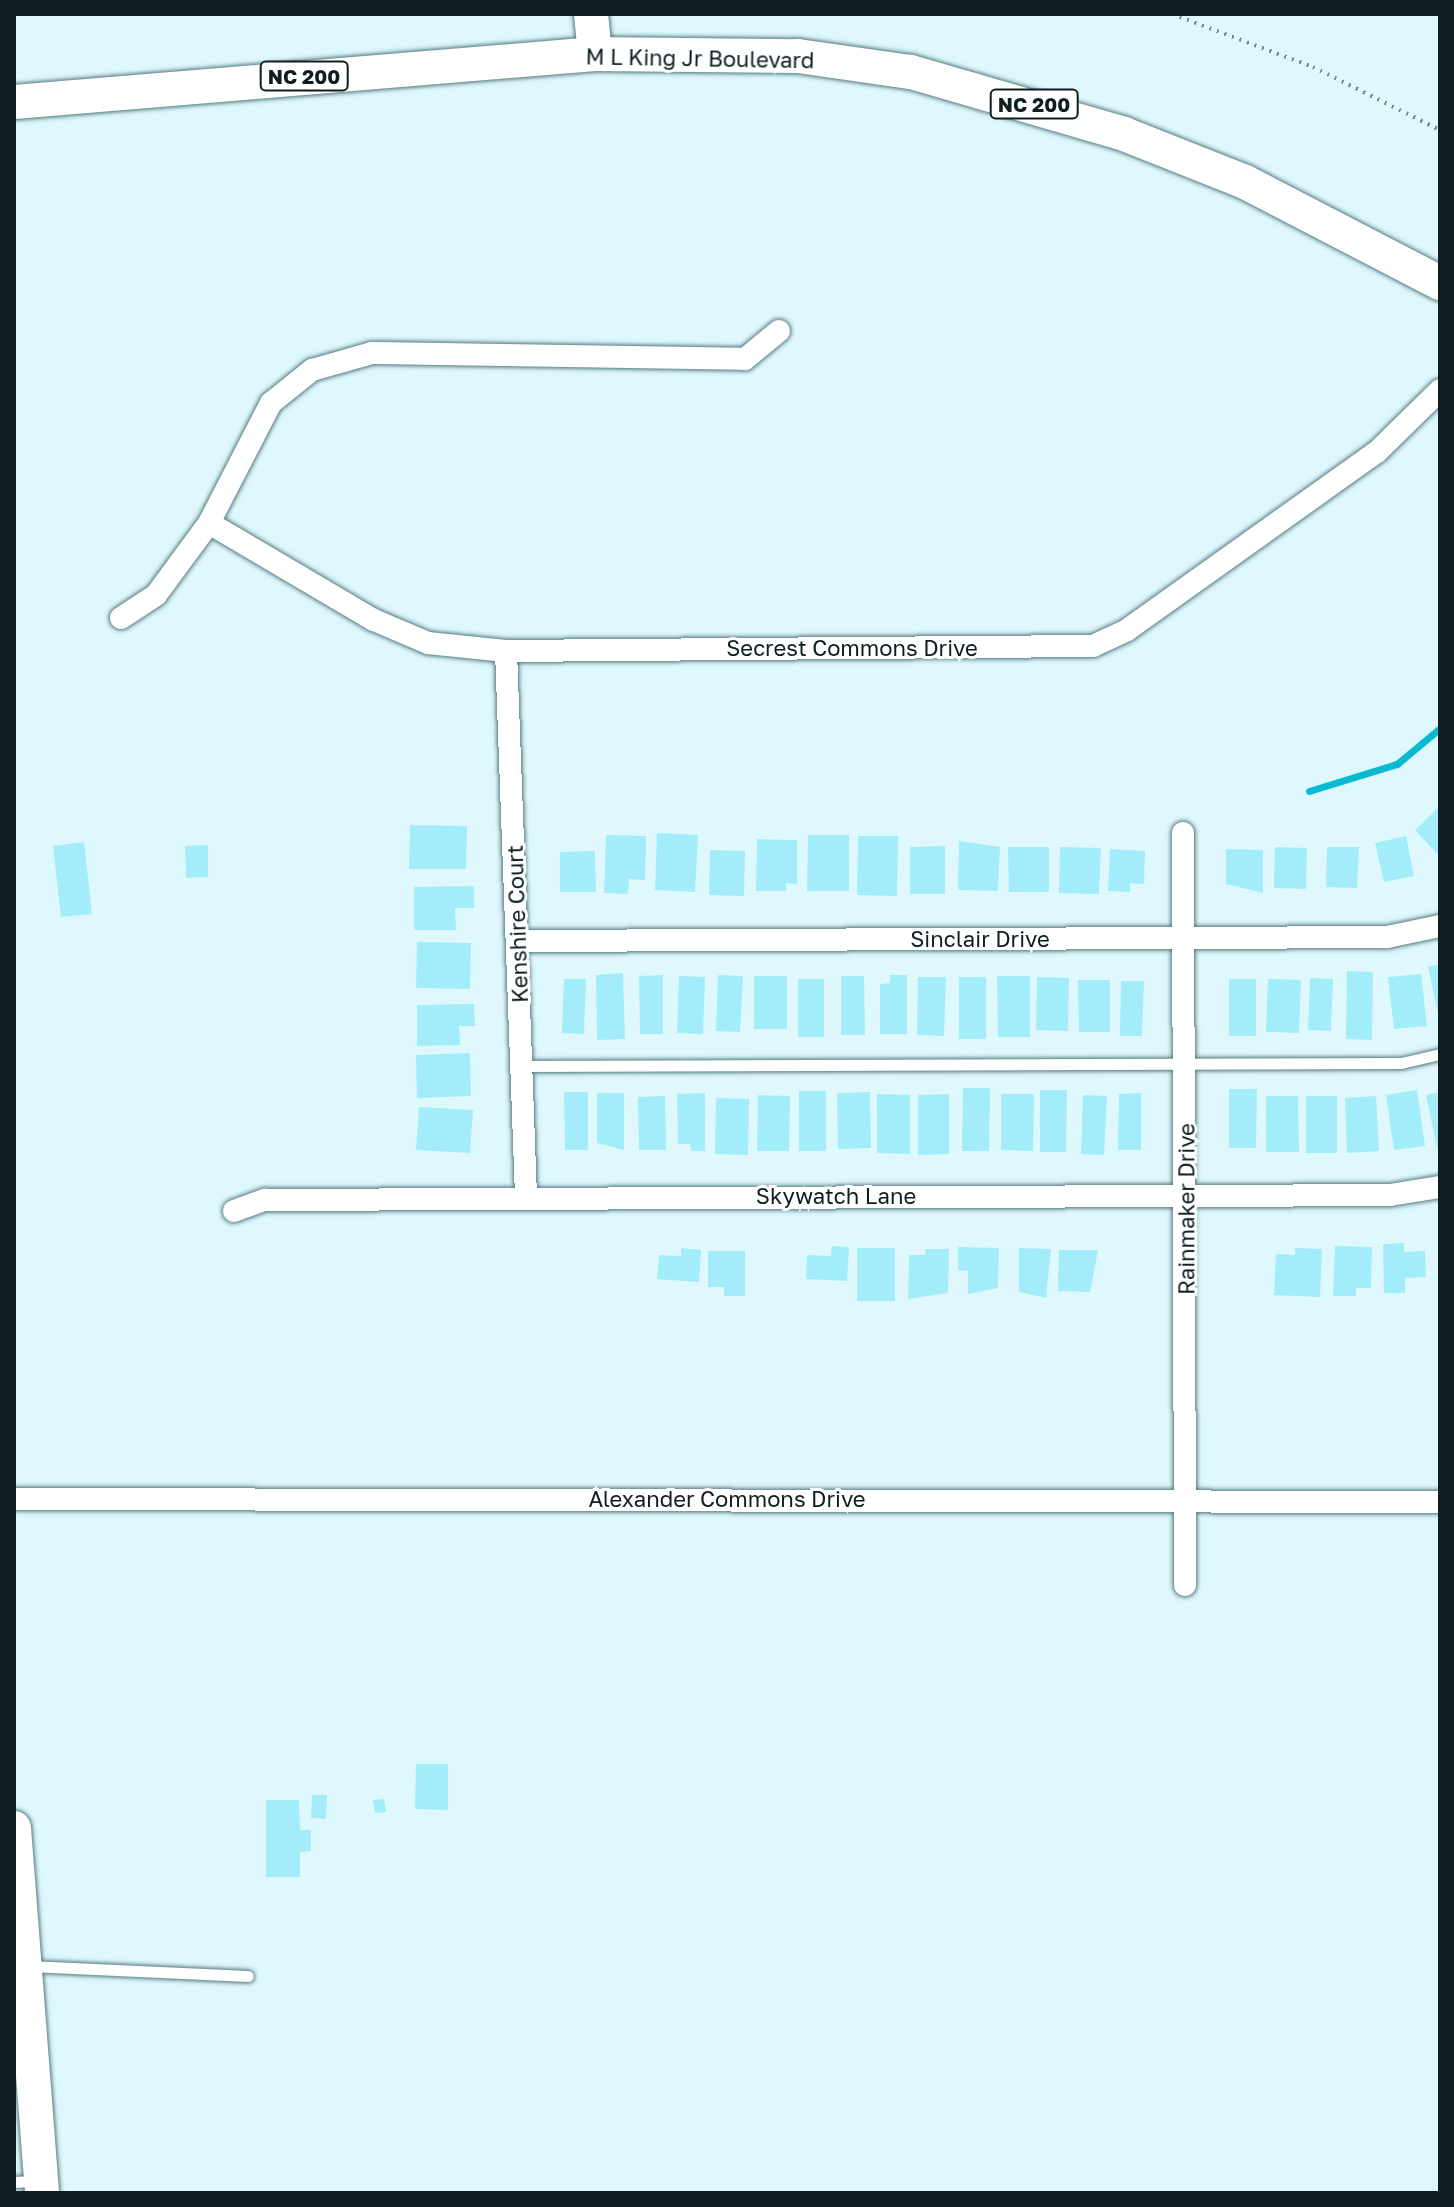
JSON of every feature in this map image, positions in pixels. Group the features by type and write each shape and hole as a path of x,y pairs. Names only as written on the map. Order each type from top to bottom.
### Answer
{"main road":[{"path":"591,14 595,54"},
{"name":"M L King Jr Boulevard","path":"14,102 595,54 798,56 911,72 1017,99 1245,182 1440,283"},
{"path":"14,1828 18,1925 25,1966 32,2185"}],"street":[{"path":"121,618 156,595 209,523 271,403 312,370 372,353 745,359 779,331"},
{"name":"Secrest Commons Drive","path":"209,523 374,620 428,643 506,651 1093,646 1127,630 1377,452 1440,390"},
{"name":"Kenshire Court","path":"506,651 526,1197"},
{"name":"Rainmaker Drive","path":"1183,833 1188,1195 1183,1498 1185,1585"},
{"name":"Sinclair Drive","path":"518,941 1387,937 1440,926"},
{"name":"Skywatch Lane","path":"234,1211 265,1200 1390,1195 1440,1187"},
{"name":"Alexander Commons Drive","path":"14,1499 1183,1498 1440,1502"}],"lane":[{"path":"522,1066 1186,1066 1401,1063 1440,1054"},
{"path":"25,1966 248,1976"}],"path":[{"path":"1172,14 1313,67 1440,130"}],"building":[{"path":"1440,809 1440,857 1415,830"},
{"path":"410,825 467,826 466,869 409,869"},
{"path":"657,833 698,835 695,892 655,890"},
{"path":"606,835 646,836 645,880 629,879 628,894 604,893"},
{"path":"808,835 849,835 849,891 807,891"},
{"path":"858,836 898,836 897,896 857,895"},
{"path":"1406,836 1414,876 1384,882 1375,843"},
{"path":"757,839 797,840 797,884 786,883 786,891 756,891"},
{"path":"959,841 1000,847 998,891 958,890"},
{"path":"84,842 92,914 61,917 53,846"},
{"path":"208,845 208,877 186,878 185,846"},
{"path":"945,846 945,894 910,894 910,847"},
{"path":"1008,847 1049,847 1049,892 1009,892"},
{"path":"1060,847 1101,848 1099,894 1059,893"},
{"path":"1275,847 1307,848 1306,889 1274,888"},
{"path":"1327,847 1359,847 1357,888 1326,887"},
{"path":"1110,849 1145,851 1144,884 1130,883 1130,892 1108,891"},
{"path":"1226,849 1263,850 1263,893 1226,884"},
{"path":"710,850 745,851 744,896 709,895"},
{"path":"595,851 596,892 560,892 560,852"},
{"path":"474,886 474,908 455,908 456,930 414,930 414,887"},
{"path":"417,942 471,943 470,989 416,988"},
{"path":"1440,964 1440,1018 1439,1018 1428,967"},
{"path":"1347,971 1373,972 1372,1040 1346,1039"},
{"path":"623,973 625,1039 597,1040 596,975"},
{"path":"1421,974 1427,1026 1394,1029 1388,977"},
{"path":"663,975 663,1034 640,1034 639,976"},
{"path":"718,975 743,976 740,1032 716,1031"},
{"path":"890,975 907,975 907,1034 880,1034 880,984 890,983"},
{"path":"679,976 705,977 703,1034 677,1033"},
{"path":"754,976 787,976 787,1029 754,1029"},
{"path":"841,976 864,976 865,1035 841,1035"},
{"path":"997,976 1030,976 1030,1037 998,1037"},
{"path":"918,977 946,977 944,1036 917,1035"},
{"path":"959,977 986,977 986,1039 959,1039"},
{"path":"1037,977 1069,978 1068,1031 1036,1030"},
{"path":"1310,978 1333,979 1331,1031 1308,1030"},
{"path":"564,979 586,979 584,1034 562,1033"},
{"path":"798,979 824,979 824,1037 798,1037"},
{"path":"1229,979 1256,979 1256,1036 1229,1036"},
{"path":"1268,979 1301,980 1299,1033 1266,1032"},
{"path":"1078,980 1110,980 1110,1032 1079,1032"},
{"path":"1121,981 1144,981 1142,1036 1120,1036"},
{"path":"474,1004 475,1026 459,1026 460,1045 417,1046 417,1005"},
{"path":"470,1053 471,1096 417,1098 416,1055"},
{"path":"963,1088 990,1088 989,1151 962,1151"},
{"path":"1229,1089 1257,1089 1256,1148 1229,1148"},
{"path":"1040,1090 1067,1090 1066,1152 1040,1152"},
{"path":"1417,1090 1425,1146 1394,1150 1386,1095"},
{"path":"799,1091 826,1091 826,1151 799,1151"},
{"path":"564,1092 588,1092 588,1150 565,1150"},
{"path":"870,1092 871,1148 838,1149 837,1093"},
{"path":"1440,1092 1440,1148 1437,1148 1426,1095"},
{"path":"597,1093 624,1093 624,1150 597,1143"},
{"path":"705,1093 705,1151 691,1151 690,1144 678,1144 677,1094"},
{"path":"1141,1093 1141,1150 1118,1150 1119,1094"},
{"path":"877,1094 910,1095 910,1154 877,1153"},
{"path":"949,1094 949,1154 918,1155 918,1095"},
{"path":"1001,1094 1034,1094 1033,1151 1001,1150"},
{"path":"758,1095 790,1096 789,1151 757,1151"},
{"path":"1083,1095 1107,1096 1104,1155 1081,1154"},
{"path":"665,1096 666,1150 639,1150 638,1097"},
{"path":"1266,1096 1298,1096 1299,1152 1266,1152"},
{"path":"1306,1096 1337,1096 1337,1153 1306,1153"},
{"path":"1376,1096 1379,1151 1347,1153 1345,1098"},
{"path":"716,1098 749,1099 748,1155 715,1154"},
{"path":"419,1107 473,1110 470,1153 416,1150"},
{"path":"1404,1243 1404,1252 1425,1251 1426,1277 1405,1278 1405,1293 1384,1293 1383,1244"},
{"path":"832,1246 849,1247 847,1281 806,1279 807,1255 831,1256"},
{"path":"1335,1246 1372,1247 1371,1288 1356,1288 1356,1296 1333,1296"},
{"path":"958,1247 999,1248 998,1288 968,1294 968,1271 958,1270"},
{"path":"681,1248 701,1250 699,1282 657,1279 659,1255 681,1256"},
{"path":"857,1248 895,1248 895,1301 857,1301"},
{"path":"1019,1248 1051,1249 1046,1298 1019,1292"},
{"path":"1295,1248 1322,1249 1320,1297 1274,1295 1276,1254 1295,1255"},
{"path":"926,1249 949,1249 948,1293 908,1299 909,1255 925,1255"},
{"path":"1059,1250 1098,1250 1090,1292 1058,1291"},
{"path":"708,1251 745,1251 745,1296 724,1296 724,1287 708,1287"},
{"path":"416,1764 448,1764 448,1810 415,1809"},
{"path":"312,1795 327,1795 326,1819 311,1818"},
{"path":"384,1799 386,1812 375,1813 373,1800"},
{"path":"266,1800 299,1800 300,1830 311,1830 311,1851 300,1852 300,1877 266,1877"}],"waterway":[{"path":"1309,791 1397,764 1440,728"}]}
